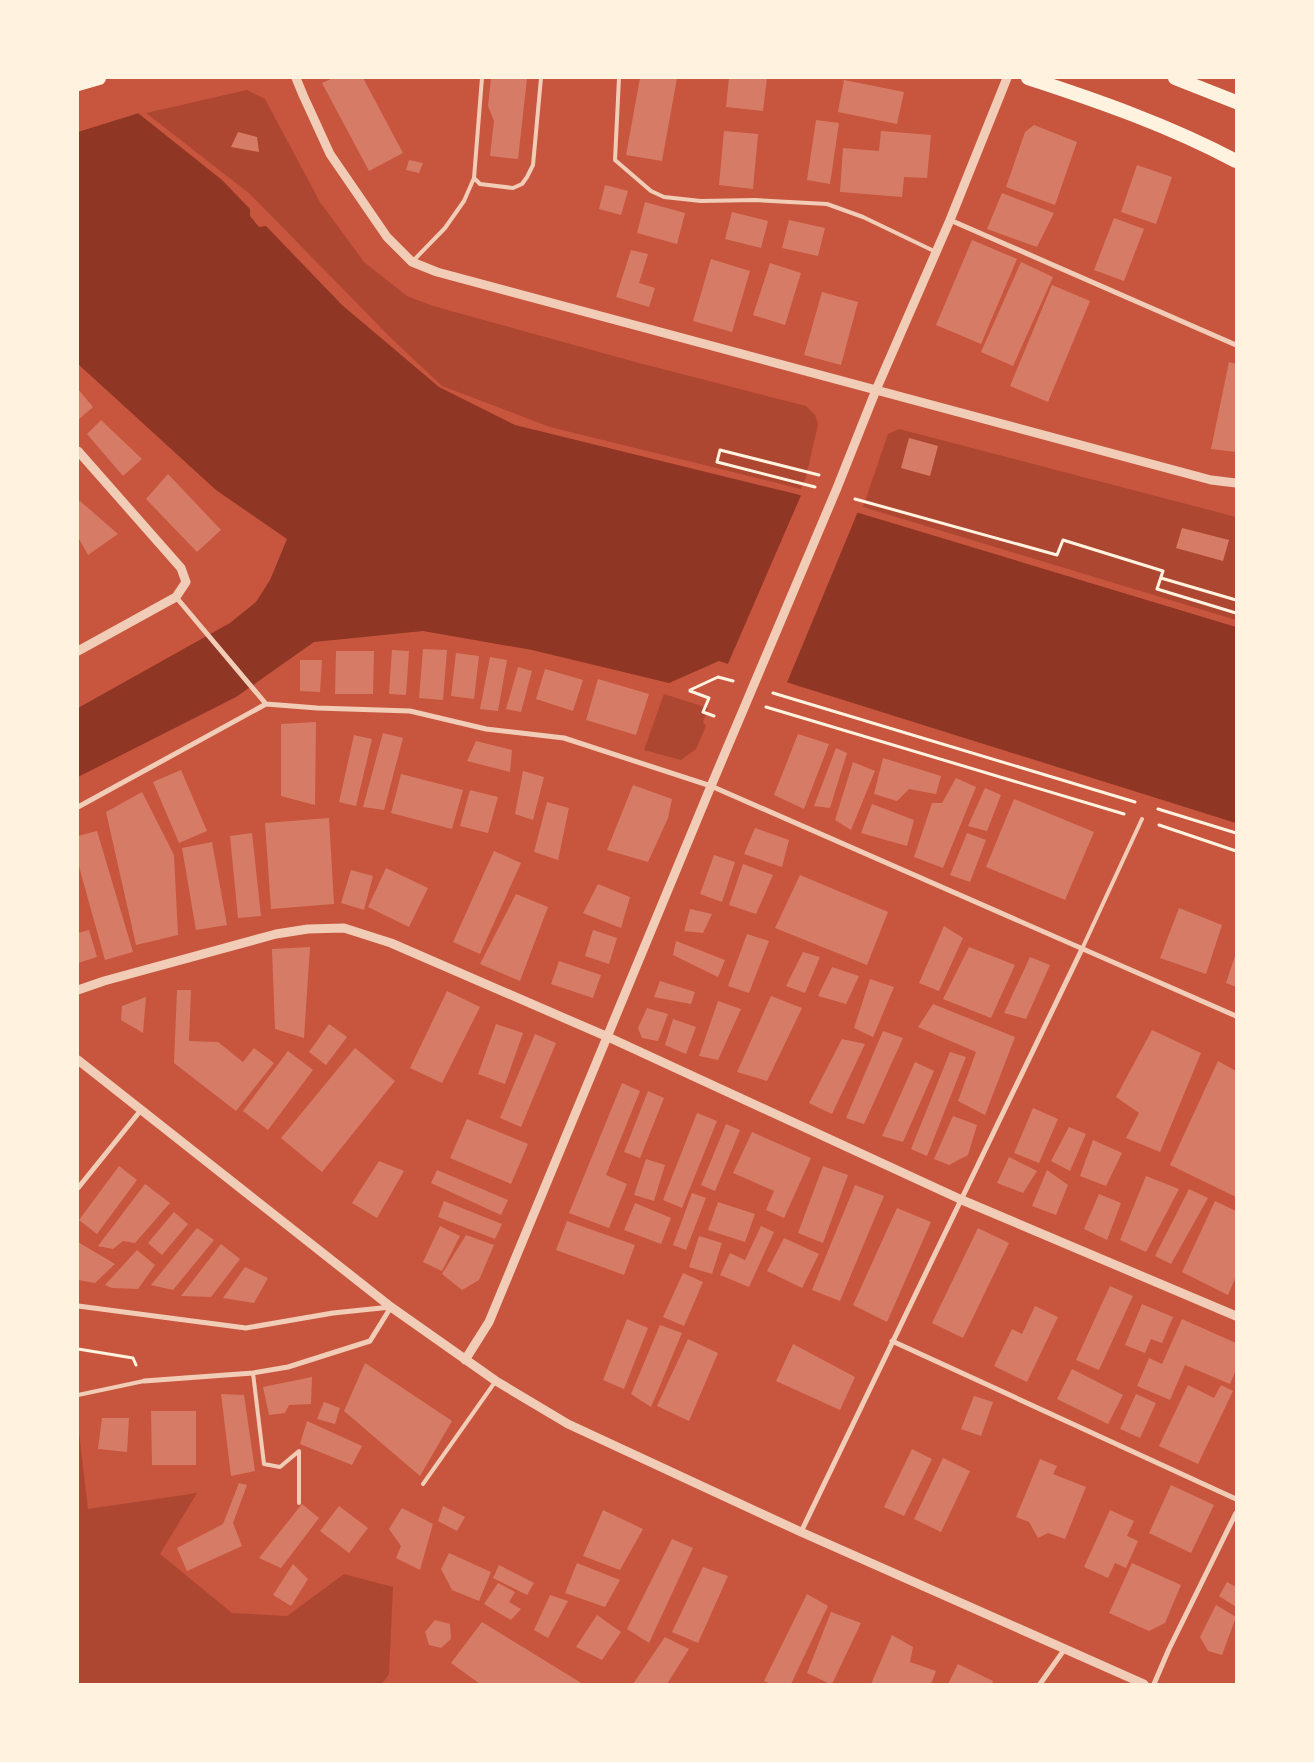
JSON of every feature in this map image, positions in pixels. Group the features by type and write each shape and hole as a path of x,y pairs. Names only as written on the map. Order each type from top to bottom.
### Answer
{"highway":[{"path":"78,84 99,78"},
{"path":"1028,78 1109,104 1206,144 1236,161"},
{"path":"1175,78 1236,102"}],"street":[{"path":"296,78 330,154 387,237 412,262 436,272 1211,480 1236,483"},
{"path":"465,1360 489,1322 750,692 837,488 876,390 950,220 1007,78"},
{"path":"950,220 1236,345"},
{"path":"78,451 181,568 186,582 176,597 78,651"},
{"path":"176,597 266,704"},
{"path":"78,807 266,704 317,708 410,711 486,729 564,738 711,786 1236,1016"},
{"path":"78,990 104,981 276,934 308,929 344,928 391,943 608,1037 962,1200 1236,1316"},
{"path":"800,1532 1082,949"},
{"path":"78,1060 391,1307 496,1381 568,1424 800,1532 1144,1684"},
{"path":"78,1188 141,1110"},
{"path":"78,1306 246,1328 391,1307"},
{"path":"144,1381 253,1373 288,1368 370,1341 391,1307"},
{"path":"892,1341 1236,1499"},
{"path":"1154,1684 1169,1649 1236,1513"},
{"path":"1040,1684 1064,1650"}],"lane":[{"path":"412,262 445,228 464,201 474,178 482,78"},
{"path":"474,178 480,184 513,188 522,184 527,177 533,165 541,78"},
{"path":"619,78 615,160 651,191 664,197 701,201 755,200 827,204 863,218 936,252"},
{"path":"1082,949 1142,820"},
{"path":"253,1373 264,1464 280,1467 298,1451 299,1503"},
{"path":"78,1395 144,1381"},
{"path":"423,1484 496,1381"}],"path":[{"path":"818,488 717,462 720,450 819,475"},
{"path":"853,498 1057,555 1063,540 1163,571 1157,588 1236,613"},
{"path":"1161,578 1236,600"},
{"path":"714,716 703,712 709,698 690,690 718,677 737,682"},
{"path":"764,691 1135,802"},
{"path":"747,702 1142,820 1236,851"},
{"path":"1154,808 1236,833"},
{"path":"78,1349 133,1358 144,1381"}],"shaded area":[{"path":"78,78 94,78 222,180 250,209 250,216 259,227 266,226 342,305 439,387 515,425 796,494 1236,627 1236,823 719,661 669,683 532,650 423,631 314,642 236,697 78,777 78,708 230,623 256,602 270,580 287,539 216,490 78,364"},
{"path":"247,90 265,99 320,202 364,262 407,296 433,306 639,363 806,406 815,415 818,424 806,477 801,489 550,427 442,386 391,338 250,194 146,113"},
{"path":"899,429 1236,517 1236,620 863,507 888,434"},
{"path":"664,694 708,708 703,722 706,726 696,749 681,760 644,750"},
{"path":"78,1424 88,1509 197,1493 160,1554 232,1613 287,1616 344,1574 393,1587 389,1674 382,1684 78,1684"}],"pier":[{"path":"78,78 98,78 131,104 139,113 78,132"},
{"path":"802,493 859,509 786,685 727,666"}],"building":[{"path":"333,78 363,78 403,153 369,171 322,83"},
{"path":"491,78 527,78 518,159 490,156 494,121 488,106"},
{"path":"640,78 677,78 662,161 626,155"},
{"path":"729,78 767,78 763,111 726,107"},
{"path":"844,80 904,92 897,124 838,112"},
{"path":"816,120 839,123 830,184 807,180"},
{"path":"1034,125 1077,142 1055,205 1006,187 1025,132"},
{"path":"724,131 758,134 753,189 719,185"},
{"path":"881,131 931,135 927,178 904,177 902,197 840,192 843,148 879,151"},
{"path":"238,132 257,137 259,152 231,147"},
{"path":"409,160 423,163 419,173 406,170"},
{"path":"1137,165 1172,177 1156,224 1121,212"},
{"path":"605,185 628,191 621,215 599,209"},
{"path":"1002,193 1054,213 1037,247 987,229"},
{"path":"645,202 685,213 677,244 637,233"},
{"path":"732,212 768,221 761,248 725,239"},
{"path":"1114,218 1144,229 1124,281 1094,270"},
{"path":"789,220 825,228 818,256 782,248"},
{"path":"972,240 1017,259 981,344 936,325"},
{"path":"631,250 648,254 639,283 655,288 649,307 616,297"},
{"path":"711,259 750,271 732,332 693,321"},
{"path":"1021,262 1053,277 1013,366 981,352"},
{"path":"770,263 801,273 785,325 753,315"},
{"path":"1052,285 1090,301 1048,402 1010,386"},
{"path":"822,292 858,302 841,365 804,355"},
{"path":"1229,362 1236,364 1236,452 1211,449"},
{"path":"78,389 93,407 78,420"},
{"path":"101,420 142,459 123,476 87,434"},
{"path":"909,438 938,446 930,476 901,468"},
{"path":"168,474 221,530 197,552 146,499"},
{"path":"80,501 118,534 88,555 78,537 78,503"},
{"path":"1182,528 1229,540 1223,561 1176,548"},
{"path":"423,649 447,650 443,700 419,698"},
{"path":"392,650 409,651 406,695 389,694"},
{"path":"336,651 374,651 373,694 335,694"},
{"path":"456,653 479,656 474,699 451,696"},
{"path":"490,657 507,660 498,711 480,709"},
{"path":"300,660 322,660 320,692 300,691"},
{"path":"518,667 532,671 521,712 506,709"},
{"path":"545,669 583,680 573,711 536,699"},
{"path":"598,679 649,694 636,735 586,720"},
{"path":"316,722 315,805 281,796 281,724"},
{"path":"383,733 403,738 384,810 363,807"},
{"path":"798,734 829,744 804,809 774,795"},
{"path":"354,735 372,739 356,806 339,802"},
{"path":"476,741 512,750 510,772 467,761"},
{"path":"836,748 847,753 830,808 814,806"},
{"path":"883,758 941,776 936,794 909,789 897,801 874,794"},
{"path":"853,762 875,771 851,830 835,820"},
{"path":"181,770 207,831 179,843 153,782"},
{"path":"523,771 544,777 533,820 515,814"},
{"path":"401,774 463,790 452,829 391,813"},
{"path":"956,778 976,787 943,868 914,857 932,803 942,803"},
{"path":"633,785 672,799 668,818 648,862 607,850"},
{"path":"985,788 1001,795 987,831 968,826"},
{"path":"470,790 498,797 488,833 460,826"},
{"path":"142,792 174,855 178,935 136,945 106,812"},
{"path":"1014,799 1094,832 1065,900 986,867"},
{"path":"547,802 569,808 558,860 534,852"},
{"path":"872,804 914,820 907,846 861,833"},
{"path":"329,818 334,904 271,909 265,823"},
{"path":"755,828 789,840 782,867 744,854"},
{"path":"97,831 133,952 105,960 78,863 78,836"},
{"path":"252,833 261,916 238,918 230,836"},
{"path":"967,833 986,840 970,882 950,875"},
{"path":"212,842 227,925 196,930 182,848"},
{"path":"494,851 521,863 480,954 453,942"},
{"path":"714,855 735,862 722,902 700,894"},
{"path":"743,864 773,875 756,914 729,905"},
{"path":"386,868 428,888 409,927 368,907"},
{"path":"351,870 373,876 364,910 341,903"},
{"path":"800,875 888,912 867,965 775,928"},
{"path":"598,884 630,897 621,928 583,913"},
{"path":"516,894 548,907 520,981 480,964"},
{"path":"1179,908 1222,925 1206,974 1160,958"},
{"path":"690,909 712,914 703,933 684,931"},
{"path":"944,926 963,938 939,991 919,983"},
{"path":"89,930 97,957 78,963 78,933"},
{"path":"593,930 617,938 609,964 585,956"},
{"path":"747,934 769,941 749,993 728,986"},
{"path":"676,941 725,960 718,977 673,955"},
{"path":"310,947 304,1038 275,1029 272,949"},
{"path":"969,947 1015,965 991,1018 943,999"},
{"path":"803,952 820,957 805,993 786,986"},
{"path":"1236,953 1236,987 1226,983"},
{"path":"1030,957 1050,965 1026,1019 1004,1013"},
{"path":"559,961 601,975 593,998 551,984"},
{"path":"832,967 859,976 846,1004 818,996"},
{"path":"870,979 894,987 873,1037 854,1028"},
{"path":"660,981 695,992 691,1004 654,997"},
{"path":"177,990 191,990 189,1041 218,1042 243,1062 254,1048 274,1063 236,1111 174,1063"},
{"path":"447,991 480,1007 442,1083 410,1068"},
{"path":"771,996 802,1008 767,1081 737,1072"},
{"path":"146,997 143,1033 121,1020 122,1006"},
{"path":"718,1001 741,1009 718,1060 699,1056"},
{"path":"933,1004 1015,1037 985,1115 958,1101 976,1052 918,1027"},
{"path":"647,1008 668,1014 658,1041 642,1038 638,1028"},
{"path":"673,1019 696,1027 686,1054 665,1045"},
{"path":"329,1024 347,1037 326,1065 309,1052"},
{"path":"496,1024 523,1033 505,1084 478,1074"},
{"path":"1152,1030 1201,1053 1160,1152 1126,1138 1139,1113 1116,1097"},
{"path":"883,1031 903,1038 864,1124 846,1118"},
{"path":"535,1034 556,1043 521,1127 500,1118"},
{"path":"842,1039 865,1044 832,1114 809,1103"},
{"path":"355,1048 395,1081 322,1172 281,1138"},
{"path":"288,1051 313,1070 268,1130 243,1111"},
{"path":"950,1052 966,1057 927,1156 911,1149"},
{"path":"1218,1061 1236,1071 1236,1197 1170,1165"},
{"path":"915,1062 934,1071 903,1142 882,1136"},
{"path":"622,1083 640,1091 606,1175 627,1184 609,1228 569,1213"},
{"path":"648,1091 664,1098 640,1158 624,1152"},
{"path":"1033,1108 1058,1119 1039,1163 1014,1153"},
{"path":"697,1113 717,1121 682,1208 663,1200"},
{"path":"953,1116 977,1125 968,1155 949,1165 934,1159"},
{"path":"467,1119 528,1144 511,1184 450,1158"},
{"path":"726,1124 740,1130 715,1191 701,1185"},
{"path":"1069,1127 1086,1134 1070,1171 1051,1161"},
{"path":"752,1132 811,1158 784,1218 766,1210 774,1191 733,1173"},
{"path":"1093,1140 1122,1153 1106,1186 1080,1176"},
{"path":"1009,1157 1037,1171 1023,1193 997,1183"},
{"path":"646,1159 665,1165 654,1201 634,1195"},
{"path":"379,1161 404,1171 377,1218 352,1203"},
{"path":"119,1166 137,1180 97,1234 79,1220"},
{"path":"823,1166 848,1175 823,1243 798,1233"},
{"path":"437,1170 508,1200 501,1215 431,1183"},
{"path":"1047,1170 1068,1185 1056,1215 1032,1206"},
{"path":"1146,1176 1179,1189 1146,1252 1120,1240"},
{"path":"145,1184 170,1203 135,1243 123,1241 113,1249 98,1246"},
{"path":"855,1185 884,1196 840,1301 812,1290"},
{"path":"1189,1189 1208,1198 1171,1264 1155,1256"},
{"path":"692,1193 706,1198 686,1250 673,1245"},
{"path":"1099,1194 1121,1203 1107,1240 1084,1229"},
{"path":"444,1201 502,1224 495,1239 438,1217"},
{"path":"1215,1201 1236,1211 1236,1276 1228,1295 1182,1272"},
{"path":"718,1202 755,1214 745,1242 708,1230"},
{"path":"635,1203 671,1218 661,1244 624,1230"},
{"path":"897,1208 931,1222 887,1322 853,1305"},
{"path":"174,1212 188,1224 162,1255 148,1243"},
{"path":"567,1221 635,1245 624,1275 556,1250"},
{"path":"440,1226 460,1236 442,1271 423,1262"},
{"path":"761,1226 774,1232 749,1287 720,1275 730,1253 745,1260"},
{"path":"197,1228 214,1240 173,1290 151,1285"},
{"path":"978,1228 1009,1243 963,1338 932,1323"},
{"path":"466,1235 494,1245 479,1280 462,1290 442,1274"},
{"path":"699,1236 722,1243 712,1274 689,1267"},
{"path":"784,1238 819,1254 802,1288 767,1271"},
{"path":"78,1242 115,1264 95,1283 78,1280"},
{"path":"221,1244 240,1259 211,1297 181,1296"},
{"path":"137,1250 155,1265 138,1289 112,1288 105,1285"},
{"path":"245,1267 268,1278 254,1303 223,1298"},
{"path":"683,1273 703,1282 684,1326 663,1317"},
{"path":"1110,1286 1133,1296 1099,1370 1076,1360"},
{"path":"1142,1304 1173,1317 1162,1343 1151,1339 1145,1353 1125,1345"},
{"path":"1035,1306 1058,1317 1027,1382 994,1366 1012,1329 1022,1334"},
{"path":"627,1319 648,1328 624,1389 603,1380"},
{"path":"1182,1319 1236,1343 1236,1370 1230,1384 1185,1365 1170,1400 1137,1386 1149,1358 1162,1364"},
{"path":"660,1325 682,1333 651,1407 631,1394"},
{"path":"688,1339 718,1353 689,1421 657,1406"},
{"path":"793,1344 855,1377 840,1410 776,1381"},
{"path":"365,1363 452,1421 420,1476 344,1411"},
{"path":"1072,1369 1123,1395 1108,1424 1057,1399"},
{"path":"312,1377 311,1404 289,1405 285,1413 269,1415 263,1387"},
{"path":"1188,1385 1214,1398 1221,1385 1233,1391 1198,1464 1159,1446"},
{"path":"221,1394 244,1395 255,1471 231,1476"},
{"path":"1136,1394 1156,1403 1140,1438 1120,1429"},
{"path":"974,1396 993,1402 981,1436 961,1429"},
{"path":"324,1402 340,1408 335,1424 317,1419"},
{"path":"151,1411 196,1411 196,1465 152,1465"},
{"path":"102,1418 129,1418 127,1452 98,1449"},
{"path":"307,1421 362,1446 352,1465 300,1444"},
{"path":"912,1449 932,1459 904,1516 884,1507"},
{"path":"943,1458 970,1471 941,1532 914,1519"},
{"path":"1040,1459 1057,1466 1053,1474 1086,1487 1065,1539 1048,1533 1038,1538 1029,1522 1016,1517"},
{"path":"239,1483 247,1485 233,1523 242,1546 187,1571 177,1548 223,1524"},
{"path":"1171,1485 1214,1505 1191,1553 1149,1533"},
{"path":"302,1504 319,1518 281,1568 259,1558"},
{"path":"339,1506 368,1528 349,1553 320,1531"},
{"path":"443,1506 465,1517 457,1531 438,1521"},
{"path":"402,1508 433,1524 420,1570 396,1558 401,1546 389,1529"},
{"path":"603,1510 643,1529 620,1570 583,1556"},
{"path":"1110,1510 1134,1521 1127,1536 1138,1541 1126,1568 1115,1563 1108,1578 1084,1567"},
{"path":"672,1539 693,1548 649,1643 627,1629"},
{"path":"449,1553 491,1572 479,1601 452,1590 441,1569"},
{"path":"577,1563 620,1580 605,1607 565,1593"},
{"path":"1132,1563 1181,1585 1165,1623 1149,1631 1109,1613"},
{"path":"293,1564 308,1579 291,1606 273,1595"},
{"path":"499,1565 534,1583 527,1595 493,1578"},
{"path":"703,1567 728,1576 698,1643 672,1632"},
{"path":"1227,1582 1236,1587 1236,1607 1219,1596"},
{"path":"498,1583 515,1592 509,1602 521,1609 511,1620 484,1604"},
{"path":"807,1594 828,1606 791,1684 771,1684 764,1681"},
{"path":"550,1595 568,1601 548,1638 534,1630"},
{"path":"1216,1605 1236,1617 1222,1655 1208,1651 1200,1637"},
{"path":"831,1612 861,1623 832,1684 830,1684 807,1673"},
{"path":"597,1615 621,1632 602,1660 576,1647"},
{"path":"435,1620 450,1624 451,1639 441,1648 429,1645 425,1632"},
{"path":"482,1622 583,1684 480,1684 451,1663"},
{"path":"892,1635 913,1647 910,1662 936,1671 931,1684 871,1684"},
{"path":"665,1637 689,1649 667,1684 633,1684"},
{"path":"958,1664 993,1681 992,1684 948,1684"}]}
